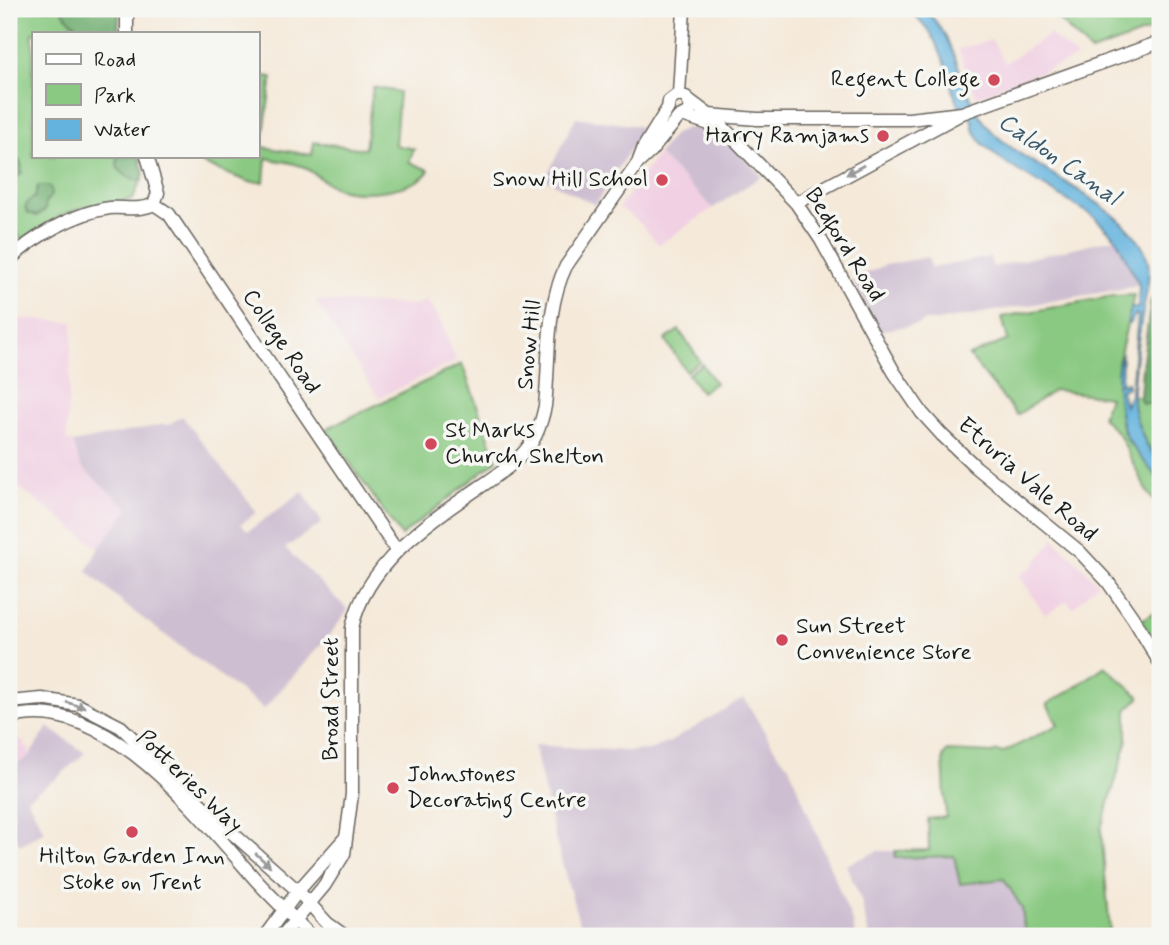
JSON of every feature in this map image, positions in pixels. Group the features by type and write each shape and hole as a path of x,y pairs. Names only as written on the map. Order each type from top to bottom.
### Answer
{"main road":[{"path":"127,9 127,32"},
{"path":"684,9 684,97 690,109 682,116 671,114 668,108 671,98 684,97"},
{"path":"796,203 962,113 1160,42"},
{"name":"Bedford Road","path":"684,97 709,115 796,203 821,240 868,326"},
{"name":"Snow Hill","path":"538,430 545,407 553,301 559,282 573,256 638,163 668,108"},
{"path":"709,115 757,119 909,119 962,113"},
{"name":"Bedford Road","path":"682,116 722,128"},
{"name":"Snow Hill","path":"638,163 682,116"},
{"path":"736,141 740,124 757,119"},
{"path":"909,119 920,126 915,139"},
{"path":"9,261 45,233 74,218 109,208 144,208 154,204 158,193 148,158"},
{"name":"College Road","path":"154,204 174,221 397,551"},
{"name":"Etruria Vale Road","path":"868,326 908,395 922,413 976,467 1080,552 1108,582 1160,663"},
{"name":"Broad Street","path":"282,936 311,904 344,854 352,794 352,628 355,612 397,551 430,523 508,467 529,447 538,430"},
{"name":"Potteries Way","path":"9,702 41,699 60,701 78,705 109,719 133,736 213,816 311,904"},
{"name":"Potteries Way","path":"9,718 33,714 61,716 86,723 112,739 139,759 188,805 311,936"},
{"path":"265,936 298,891 345,837"},
{"path":"311,904 327,923 345,936"}],"shaded area":[{"name":"Regent College","path":"1050,34 1077,58 976,97 958,49 992,40 1005,63"},
{"path":"576,117 644,127 595,205 545,179"},
{"path":"686,128 709,129 733,146 762,176 713,208 658,154 673,135"},
{"name":"Snow Hill School","path":"658,154 713,208 659,245 640,223 619,207"},
{"path":"1116,238 1138,286 878,331 853,280 885,265 928,257 931,268 990,257 993,267"},
{"path":"315,301 414,305 427,301 442,324 456,361 379,398"},
{"path":"9,318 73,322 66,440 73,443 81,467 129,509 99,548 9,480"},
{"path":"182,416 257,512 241,524 248,531 303,492 322,523 285,548 348,610 264,709 125,605 87,571 99,548 129,509 81,467 73,443 165,424 167,426"},
{"path":"1054,539 1098,583 1073,608 1067,601 1045,615 1019,575 1033,566"},
{"path":"744,698 779,756 788,764 853,923 855,936 583,936 556,842 534,745 649,750 670,742"},
{"path":"48,727 85,753 56,779 27,798 44,831 20,845 9,827 9,769 29,756"},
{"path":"9,733 25,743 23,746 30,751 29,756 9,769"},
{"path":"878,851 895,851 896,858 954,856 960,884 1004,879 1022,908 1025,936 869,936 861,900 846,865"}],"green space":[{"path":"9,9 119,9 118,32 32,32 32,158 140,158 144,173 133,199 82,208 62,215 23,239 20,239 18,233 13,233 9,239"},
{"path":"61,9 119,9 118,32 85,30"},
{"path":"1048,9 1160,9 1160,27 1091,52"},
{"path":"259,75 272,77 262,147 312,155 314,142 365,149 373,87 399,92 395,145 414,149 409,162 429,170 423,177 401,187 358,192 333,186 300,165 266,158 264,182 249,182 203,164 204,158 259,158"},
{"path":"9,155 21,162 22,173 13,180 15,202 12,228 9,228"},
{"path":"118,158 140,158 144,173 142,181 128,177 117,167"},
{"path":"38,186 49,186 51,195 45,203 46,209 37,216 28,213 25,207 35,197"},
{"path":"1160,294 1160,465 1138,423 1133,396 1140,396 1151,300"},
{"path":"1160,294 1160,386 1150,403 1142,403 1142,367 1151,300"},
{"path":"1134,295 1118,363 1122,428 1128,441 1160,481 1160,509 1147,492 1119,434 1102,417 1109,397 1055,390 1017,415 969,356 1008,340 1002,317 1113,296"},
{"path":"679,330 700,361 686,371 665,340"},
{"path":"462,364 497,460 401,536 326,429"},
{"path":"702,364 715,383 701,392 688,374"},
{"path":"1160,609 1160,651 1141,620"},
{"path":"1105,666 1140,697 1127,710 1127,742 1101,829 1110,931 1025,936 1022,908 1004,879 960,884 954,856 895,858 895,851 929,850 928,819 946,817 943,757 947,751 1002,753 1058,725 1047,704"}],"water":[{"path":"905,9 924,9 936,22 953,52 972,100 990,129 1007,145 1108,211 1129,229 1143,249 1149,277 1136,352 1133,403 1146,444 1159,463 1160,481 1129,441 1122,423 1117,372 1122,355 1121,384 1127,382 1128,387 1121,390 1125,406 1131,393 1138,315 1127,323 1131,308 1138,308 1139,285 1116,238 1093,216 1004,162 982,143 973,129 973,121 956,101 946,65 931,33 918,18"}],"place":[{"name":"Regent College","path":"994,80"},
{"name":"Harry Ramjams","path":"883,136"},
{"name":"Snow Hill School","path":"662,180"},
{"name":"St Marks Church, Shelton","path":"431,444"},
{"name":"Sun Street Convenience Store","path":"782,640"},
{"name":"Johnstones Decorating Centre","path":"393,788"},
{"name":"Hilton Garden Inn Stoke on Trent","path":"132,832"}],"water label":[{"name":"Caldon Canal","path":"1059,160"}]}
